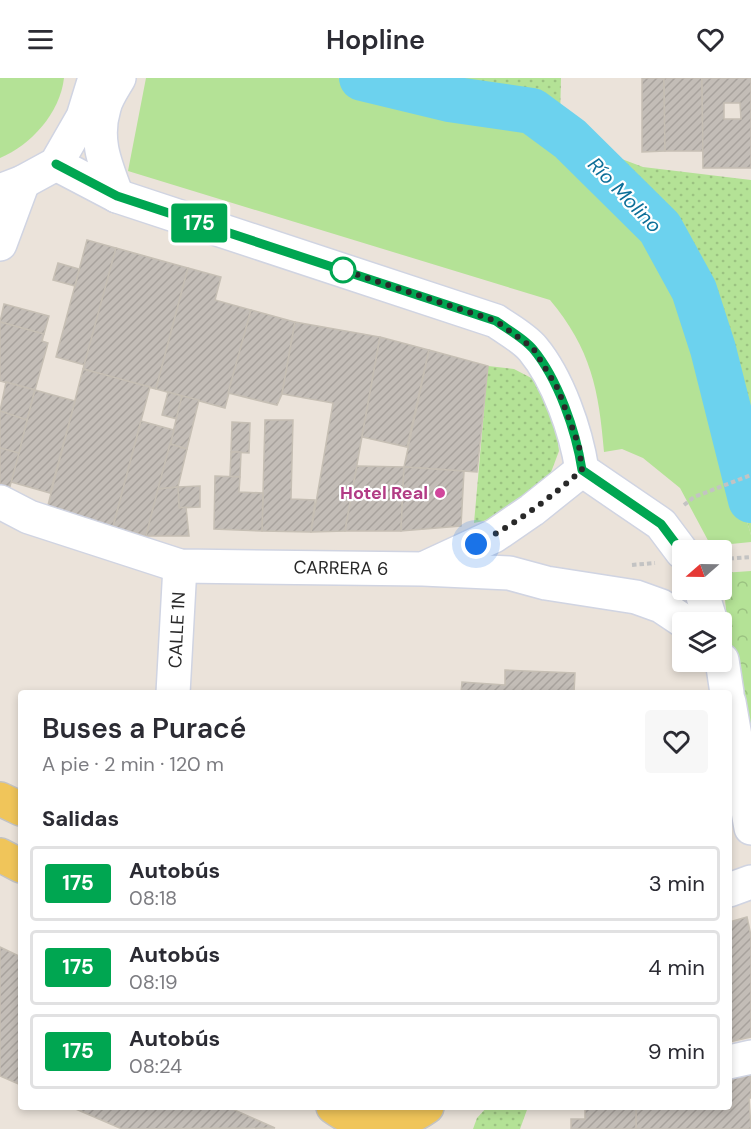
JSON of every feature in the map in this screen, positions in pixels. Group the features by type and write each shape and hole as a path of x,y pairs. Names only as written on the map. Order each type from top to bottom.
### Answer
{"main road":[{"path":"0,799 18,808"},
{"path":"0,855 18,864"},
{"path":"344,1117 370,1124 395,1126 423,1110"},
{"path":"429,1110 437,1129"}],"street":[{"path":"0,244 11,187 56,164 83,117 95,78"},
{"path":"117,196 102,155 100,137 104,107 119,78"},
{"path":"56,164 117,196 496,321 533,348 558,389 579,446 582,470 661,524 673,540"},
{"path":"423,569 494,536 532,510 582,470"},
{"name":"CARRERA 6","path":"0,502 29,517 180,566 423,569 509,573 546,583 636,597 661,606 672,613"},
{"name":"CALLE 1N","path":"173,690 180,566"},
{"path":"724,672 727,690"},
{"path":"732,719 751,828"},
{"path":"732,889 751,882"},
{"path":"732,1061 751,1057"}],"path":[{"path":"694,497 751,475"},
{"path":"732,558 751,557"}],"green space":[{"path":"0,78 64,78 57,103 42,126 23,145 0,158"},
{"path":"146,78 338,78 450,112 527,128 617,200 658,252 680,295 699,342 751,542 732,544 732,540 708,540 680,488 643,458 622,449 604,452 596,390 584,353 564,318 550,300 128,171"},
{"path":"338,78 561,78 560,118 590,147 643,167 751,180 751,535 699,342 680,295 658,252 527,128 450,112"},
{"path":"488,366 514,369 537,381 556,426 559,451 550,475 506,516 474,523"},
{"path":"751,571 751,771 732,650 732,612 726,612 725,600 732,600 732,572"},
{"path":"484,1110 527,1110 520,1129 473,1129 477,1118"}],"building":[{"path":"642,78 664,78 665,151 642,152"},
{"path":"664,78 702,78 703,151 665,151"},
{"path":"702,78 751,78 751,168 703,168","holes":["724,103 740,103 741,119 724,119"]},
{"path":"87,240 116,248 85,365 56,357"},
{"path":"116,248 188,268 156,389 83,369"},
{"path":"58,263 79,269 75,286 53,280"},
{"path":"188,268 221,277 215,300 251,310 225,408 156,389"},
{"path":"4,304 49,316 44,334 0,322"},
{"path":"251,310 295,322 282,394 277,405 228,393"},
{"path":"0,322 44,334 42,341 48,343 35,390 0,381"},
{"path":"295,322 380,337 345,531 311,532 333,403 282,394"},
{"path":"380,337 429,350 407,447 362,437"},
{"path":"429,350 488,366 477,472 404,467"},
{"path":"83,369 150,387 113,527 47,509"},
{"path":"6,382 35,390 27,420 0,411"},
{"path":"35,390 75,401 50,493 11,482"},
{"path":"168,392 182,396 177,419 162,415"},
{"path":"182,396 199,400 187,449 170,444"},
{"path":"0,411 27,420 19,453 0,448"},
{"path":"265,420 293,420 291,499 315,500 311,532 262,531"},
{"path":"141,421 174,430 146,536 113,527"},
{"path":"232,422 250,423 249,453 231,452"},
{"path":"170,444 187,449 178,487 158,489"},
{"path":"0,448 19,453 9,490 0,488"},
{"path":"231,452 241,452 240,477 230,476"},
{"path":"357,466 404,467 401,531 345,531"},
{"path":"404,467 464,471 461,526 401,531"},
{"path":"215,476 240,477 239,492 263,493 262,531 214,529"},
{"path":"200,486 200,507 179,508 178,487"},
{"path":"178,487 179,508 186,507 189,536 146,536 158,489"},
{"path":"505,670 575,673 574,690 461,690 462,682 505,685"},
{"path":"747,917 751,936 751,1037 732,1041 732,921"},
{"path":"0,947 18,956 18,1084 0,1076"},
{"path":"751,1071 751,1098 749,1098 751,1129 636,1129 636,1110 732,1110 732,1074"},
{"path":"78,1110 235,1110 275,1128 122,1129"},
{"path":"585,1110 636,1110 636,1129 571,1129 571,1119 585,1119"}],"waterway":[{"name":"Río Molino","path":"362,78 449,99 532,111 570,139 660,228 694,290 713,349 751,500"}],"bus line":[{"name":"175","path":"56,164 117,196 496,321 533,348 558,389 579,446 582,470 661,524 673,540"}],"place":[{"name":"Hotel Real","path":"440,493"}],"route":[{"path":"343,270 340,269 496,321 533,348 558,389 579,446 582,470 532,510 494,536 476,544"}]}
